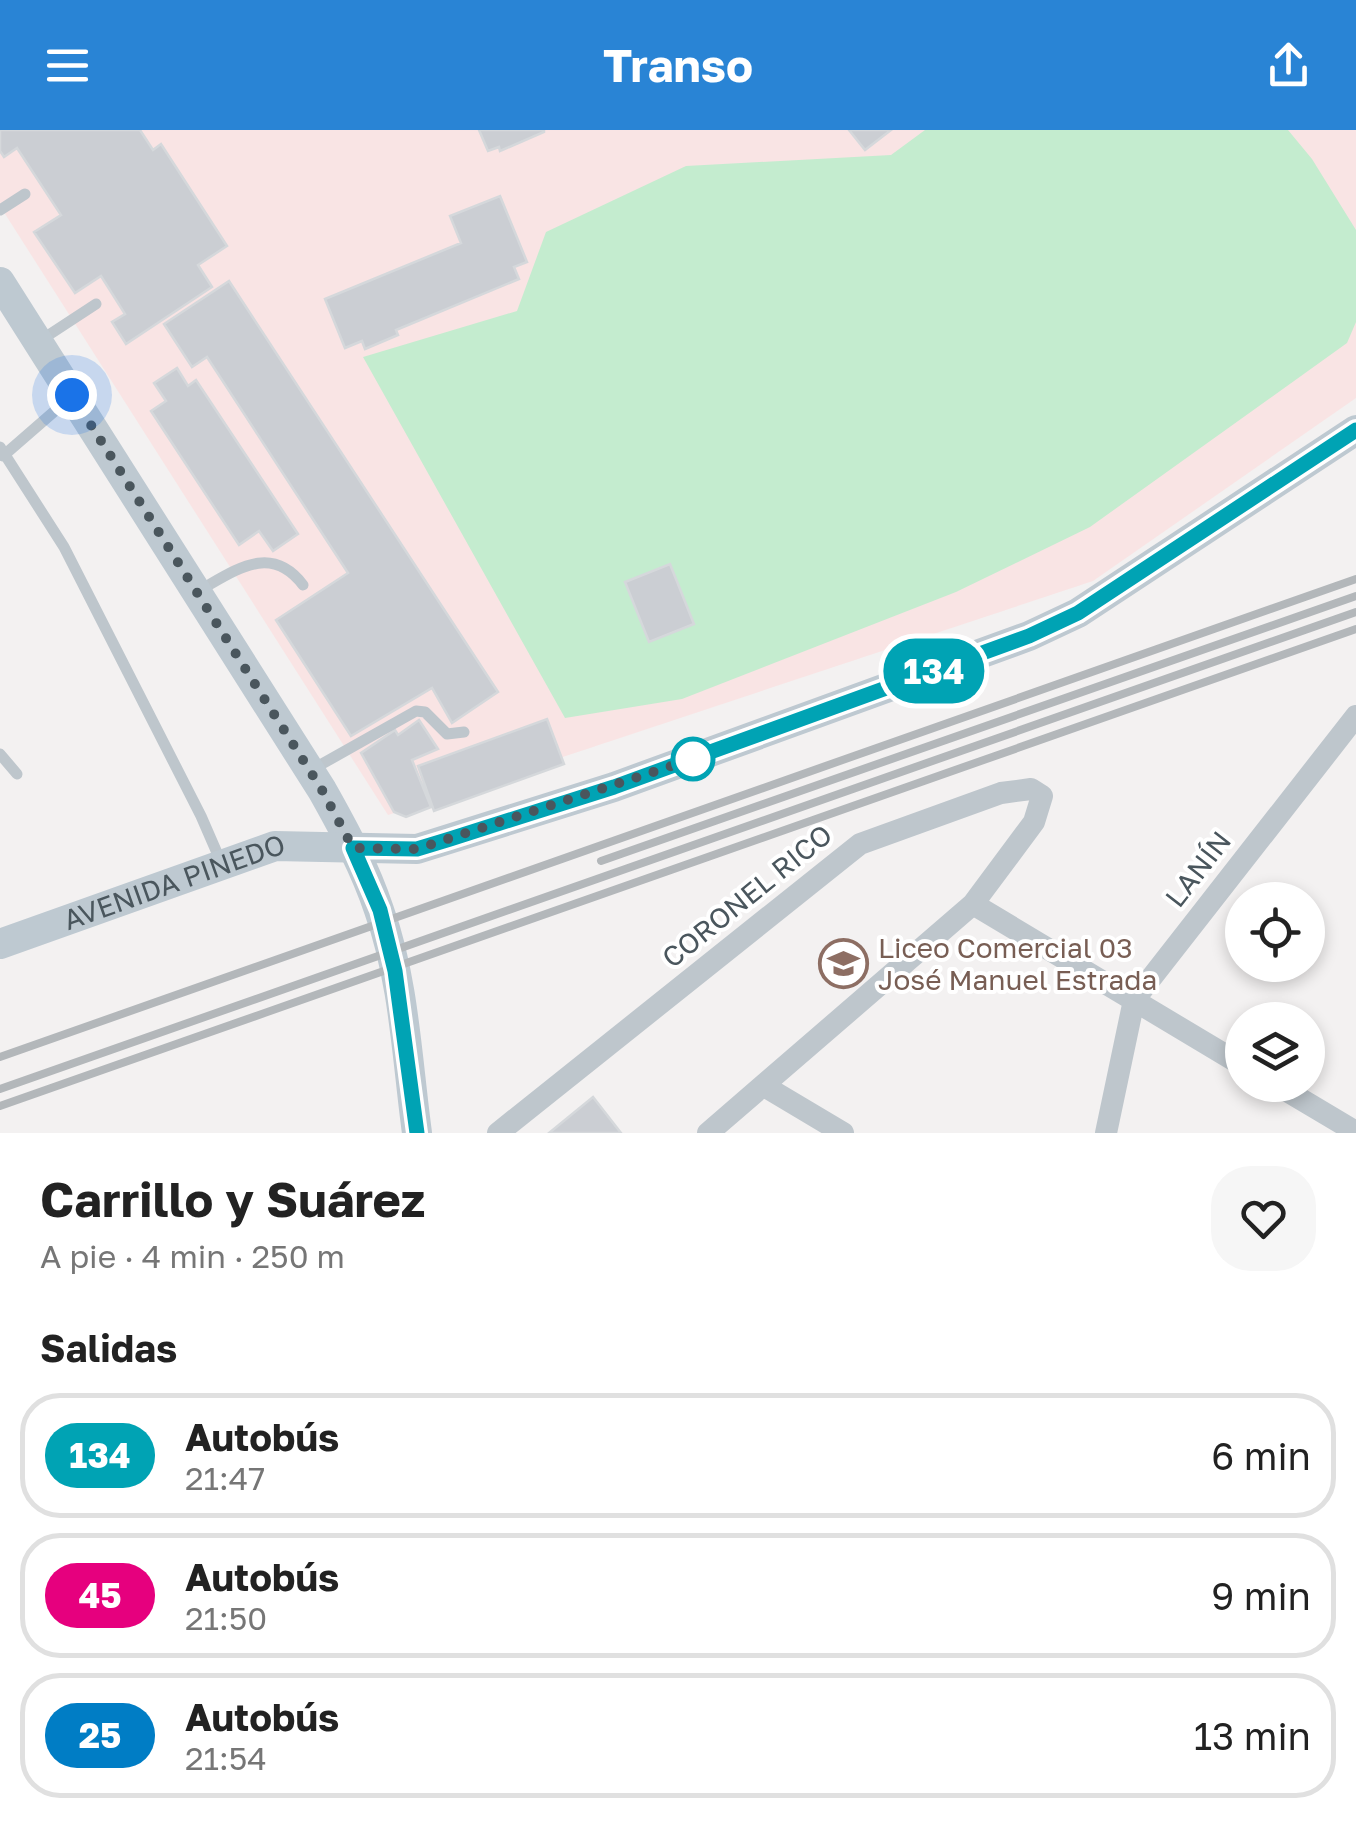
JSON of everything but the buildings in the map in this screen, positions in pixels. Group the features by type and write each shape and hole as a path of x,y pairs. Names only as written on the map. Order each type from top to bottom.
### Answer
{"main road":[{"path":"0,282 310,772 353,848 380,910 395,971 417,1133"},
{"name":"AVENIDA PINEDO","path":"0,944 274,846 417,849 435,844 632,781 1029,636 1078,613 1356,430"}],"street":[{"name":"LANÍN","path":"1106,1133 1134,1000 1356,716"},
{"name":"CORONEL RICO","path":"498,1133 860,844 1000,794 1031,789 1042,796 1034,822 973,904"},
{"path":"708,1133 973,904 1225,1055"},
{"path":"764,1086 843,1133"},
{"path":"1305,1102 1356,1132"}],"lane":[{"path":"0,210 25,194"},
{"path":"38,342 96,304"},
{"path":"72,395 2,454 64,547 201,816 221,863"},
{"path":"197,592 253,563 284,568 293,572 303,585"},
{"path":"310,772 416,711 425,712 448,734 464,732"},
{"path":"0,754 17,774"}],"shaded area":[{"path":"0,130 1356,130 1356,398 1093,581 388,815 0,206"}],"green space":[{"path":"925,130 1288,130 1312,159 1356,230 1356,322 1347,343 1090,527 956,592 682,699 565,718 363,357 517,311 546,232 686,166 891,155"}],"railway":[{"path":"0,1057 1356,579"},
{"path":"601,861 1356,596"},
{"path":"0,1089 1356,612"},
{"path":"0,1106 1356,629"}],"bus line":[{"name":"134","path":"417,1133 395,971 380,910 353,848 417,849 614,787 1058,624 1356,430"}],"place":[{"name":"Liceo Comercial 03 José Manuel Estrada","path":"843,964"}],"route":[{"path":"72,395 322,790 353,848 417,849 693,759"}]}
